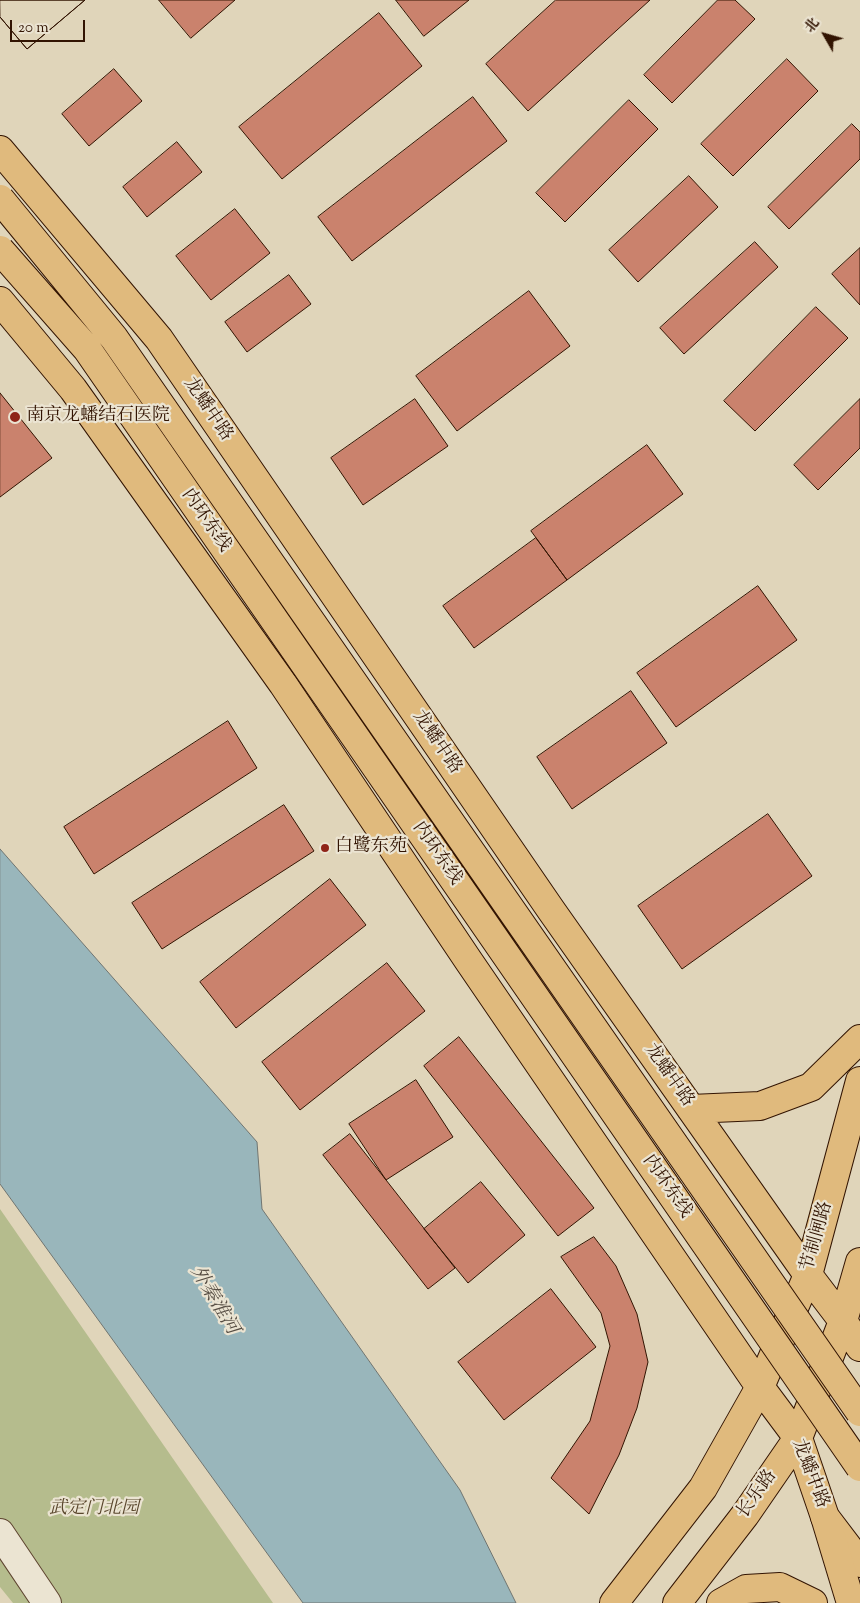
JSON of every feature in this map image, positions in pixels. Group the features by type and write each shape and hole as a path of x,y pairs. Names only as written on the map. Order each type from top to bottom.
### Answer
{"main road":[{"name":"龙蟠中路","path":"0,150 159,339 551,910 860,1347"},
{"name":"内环东线","path":"0,199 114,338 860,1412"},
{"name":"内环东线","path":"0,250 87,350 860,1467"},
{"name":"龙蟠中路","path":"0,301 73,389 284,684 468,960 760,1388 798,1438 825,1517 851,1603"},
{"path":"691,1109 760,1106 811,1086 860,1039"},
{"name":"节制闸路","path":"760,1388 808,1276 860,1081"},
{"path":"843,1322 860,1262"},
{"name":"长乐路","path":"677,1603 745,1515 798,1438 843,1322"},
{"path":"614,1603 703,1488 760,1388"},
{"path":"825,1517 860,1563"},
{"path":"722,1603 746,1588 780,1587 813,1603"}],"lane":[{"path":"0,1533 47,1603"}],"green space":[{"name":"武定门北园","path":"0,1209 273,1603 13,1603 0,1587"}],"water":[{"name":"外秦淮河","path":"0,849 257,1142 262,1209 460,1490 516,1603 303,1603 0,1184"}],"building":[{"path":"0,0 85,0 27,49 0,17"},
{"path":"0,0 85,0 27,49 0,17"},
{"path":"159,0 235,0 191,38"},
{"path":"396,0 469,0 424,36"},
{"path":"556,0 650,0 528,111 486,64"},
{"path":"718,0 735,0 755,19 672,103 644,75"},
{"path":"379,13 422,66 282,179 239,127"},
{"path":"787,59 818,91 733,176 701,144"},
{"path":"114,69 142,101 89,146 62,114"},
{"path":"473,97 507,141 352,261 318,217"},
{"path":"629,100 658,129 565,222 536,193"},
{"path":"852,124 860,132 860,159 789,229 768,207"},
{"path":"177,142 202,172 147,217 123,187"},
{"path":"689,176 718,207 638,282 609,250"},
{"path":"235,209 270,253 211,300 176,256"},
{"path":"755,242 778,267 684,354 660,328"},
{"path":"860,248 860,305 832,274"},
{"path":"289,275 311,304 247,352 225,322"},
{"path":"529,291 570,346 457,431 416,376"},
{"path":"816,307 848,338 755,431 724,401"},
{"name":"南京龙蟠结石医院","path":"0,393 52,458 0,497"},
{"path":"415,399 448,446 363,505 331,458"},
{"path":"860,399 860,448 818,490 794,465"},
{"path":"647,445 683,494 567,580 531,531"},
{"path":"536,538 567,580 474,648 443,606"},
{"path":"758,586 797,640 676,727 637,673"},
{"path":"631,691 667,743 572,809 537,757"},
{"path":"228,721 257,768 94,874 64,827"},
{"path":"284,805 314,851 162,949 132,903"},
{"path":"768,814 812,876 682,969 638,906"},
{"path":"330,879 366,925 236,1028 200,982"},
{"path":"387,963 425,1011 300,1110 262,1062"},
{"path":"459,1037 594,1208 558,1236 424,1066"},
{"path":"416,1080 453,1137 386,1180 349,1124"},
{"path":"350,1134 455,1268 428,1289 323,1155"},
{"path":"481,1182 525,1235 468,1283 424,1229"},
{"path":"594,1237 616,1266 637,1314 648,1362 637,1408 619,1455 589,1514 551,1478 590,1421 610,1346 601,1313 561,1257"},
{"path":"551,1289 596,1347 504,1420 458,1362"}],"place":[{"name":"南京龙蟠结石医院","path":"15,417"},
{"name":"白鹭东苑","path":"325,848"}]}
